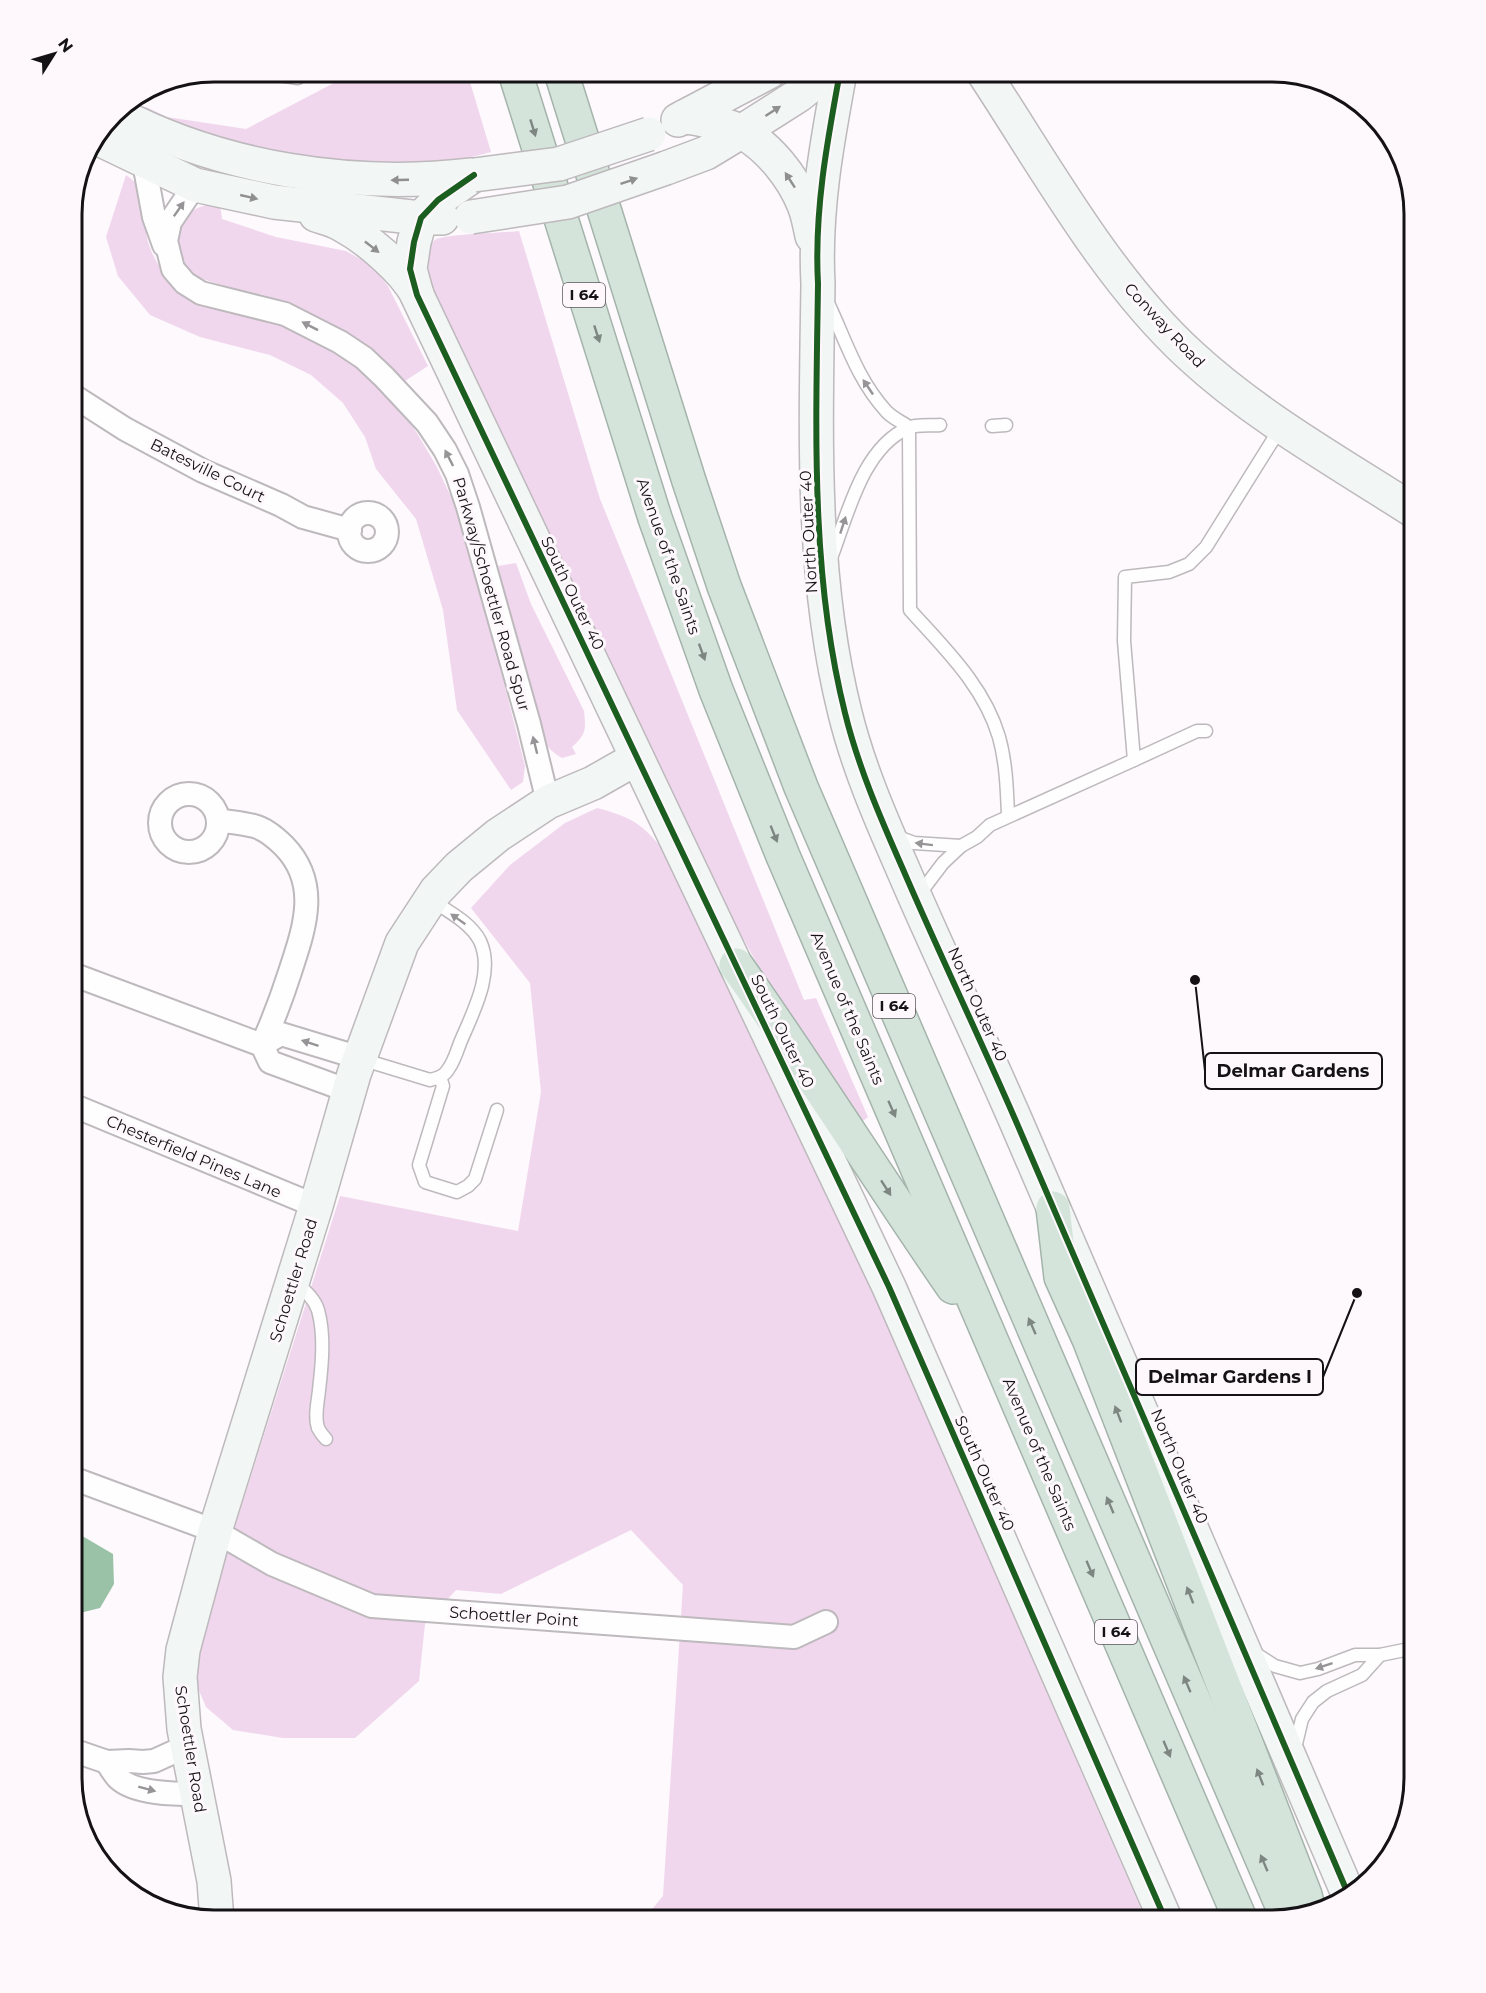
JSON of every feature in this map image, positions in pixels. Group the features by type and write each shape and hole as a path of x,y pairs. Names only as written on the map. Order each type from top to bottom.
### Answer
{"highway":[{"name":"Avenue of the Saints","path":"518,82 655,518 716,690 783,856 1236,1910"},
{"name":"I 64","path":"564,82 688,481 724,586 801,787 1284,1910"},
{"path":"736,965 794,1047 907,1220 992,1342"},
{"path":"1053,1208 1061,1277 1089,1339 1175,1558 1307,1905"}],"street":[{"path":"125,118 151,132 226,157 274,169 393,180 464,179 559,164 649,134 749,83"},
{"path":"105,142 195,185 283,203 421,218 471,217 568,202 706,153 799,95 815,83"},
{"name":"North Outer 40","path":"838,83 824,158 817,269 818,501 822,580 832,653 845,714 860,763 888,834 1053,1208 1345,1888"},
{"name":"Conway Road","path":"990,83 1098,249 1151,315 1189,354 1233,393 1403,504"},
{"path":"684,117 692,117 741,132 768,152 790,178 804,206 817,269"},
{"name":"Parkway/Schoettler Road Spur","path":"124,118 140,138 154,217 173,269 185,283 201,293 285,314 348,347 364,358 391,384 427,423 445,450 457,474 468,507 530,724 548,802"},
{"path":"421,218 438,200 464,179"},
{"path":"168,255 166,242 170,222 195,185"},
{"path":"283,203 342,224 377,250 410,282 417,295"},
{"name":"South Outer 40","path":"421,218 410,269 417,295 889,1287 1161,1910"},
{"name":"Batesville Court","path":"83,402 125,429 203,471 303,517 350,531"},
{"name":"Schoettler Road","path":"216,1910 214,1881 187,1746 180,1677 183,1650 215,1531 316,1206 349,1091 402,943 436,891 459,867 498,835 548,802 593,783 637,758"},
{"path":"218,820 255,826 274,836 297,864 304,882 307,905 304,928 276,1014 262,1045"},
{"path":"83,978 262,1045 270,1062 349,1091"},
{"path":"262,1045 281,1034 360,1058"},
{"name":"Chesterfield Pines Lane","path":"82,1109 316,1206"},
{"name":"Schoettler Point","path":"82,1482 215,1531 272,1564 372,1606 794,1637 826,1622"},
{"path":"82,1753 107,1762 144,1762 154,1761 187,1746"},
{"path":"107,1762 119,1779 133,1785 157,1792 197,1794"}],"lane":[{"path":"817,269 853,363 887,413 909,427"},
{"path":"822,580 861,477 893,438 909,427 940,425"},
{"path":"992,426 1006,425"},
{"path":"1134,760 1124,641 1125,577 1169,572 1190,564 1206,547 1282,426"},
{"path":"909,427 910,610 969,676 988,707 999,738 1005,772 1008,815"},
{"path":"916,899 943,863 961,846 977,837 990,825 1197,731 1206,731"},
{"path":"888,834 914,843 961,846"},
{"path":"360,1058 430,1080 441,1077 449,1069 475,1007 484,976 484,959 481,943 474,930 430,899"},
{"path":"441,1077 443,1086 419,1165 425,1182 457,1192 468,1186 475,1179 497,1110"},
{"path":"292,1281 305,1290 317,1309 321,1329 322,1364 317,1426 326,1438"},
{"path":"1241,1644 1275,1666 1300,1672 1318,1669 1355,1655 1380,1655 1403,1650"},
{"path":"1292,1762 1302,1719 1313,1702 1327,1691 1362,1675 1380,1655"}],"shaded area":[{"path":"336,82 470,82 491,152 468,158 466,166 307,162 232,150 144,116 146,107 167,117 246,129"},
{"path":"126,175 141,190 144,197 147,238 157,262 171,284 312,336 354,363 395,402 417,433 437,467 464,525 525,766 523,782 511,790 457,710 443,610 416,519 376,469 365,437 343,403 311,375 270,355 200,337 150,315 118,276 106,237"},
{"path":"220,204 222,219 276,237 346,251 371,265 388,286 428,366 405,381 365,345 306,311 264,295 193,276 184,266 174,237 191,212 203,206"},
{"path":"519,231 600,499 804,1000 816,998 868,1117 858,1125 769,986 727,909 435,294 429,274 428,259 431,245 435,240 461,235"},
{"path":"516,563 531,604 584,711 584,732 572,747 576,754 562,758 548,747 541,732 498,566"},
{"path":"597,808 621,816 647,831 670,859 847,1232 1141,1910 651,1910 663,1896 683,1585 631,1530 501,1594 456,1590 425,1624 419,1681 355,1738 283,1738 233,1730 206,1707 195,1681 199,1640 340,1196 518,1231 541,1092 530,983 471,908 510,865 565,823"},
{"path":"82,1536 113,1554 114,1584 100,1608 82,1612"}],"cycle path":[{"path":"838,83 826,151 818,230 816,445 826,607 834,660 850,733 886,829 1015,1119 1345,1888"},
{"path":"474,175 438,200 421,218 410,269 417,295 889,1287 1161,1910"}],"place":[{"name":"Delmar Gardens","path":"1195,980"},
{"name":"Delmar Gardens I","path":"1357,1293"}]}
